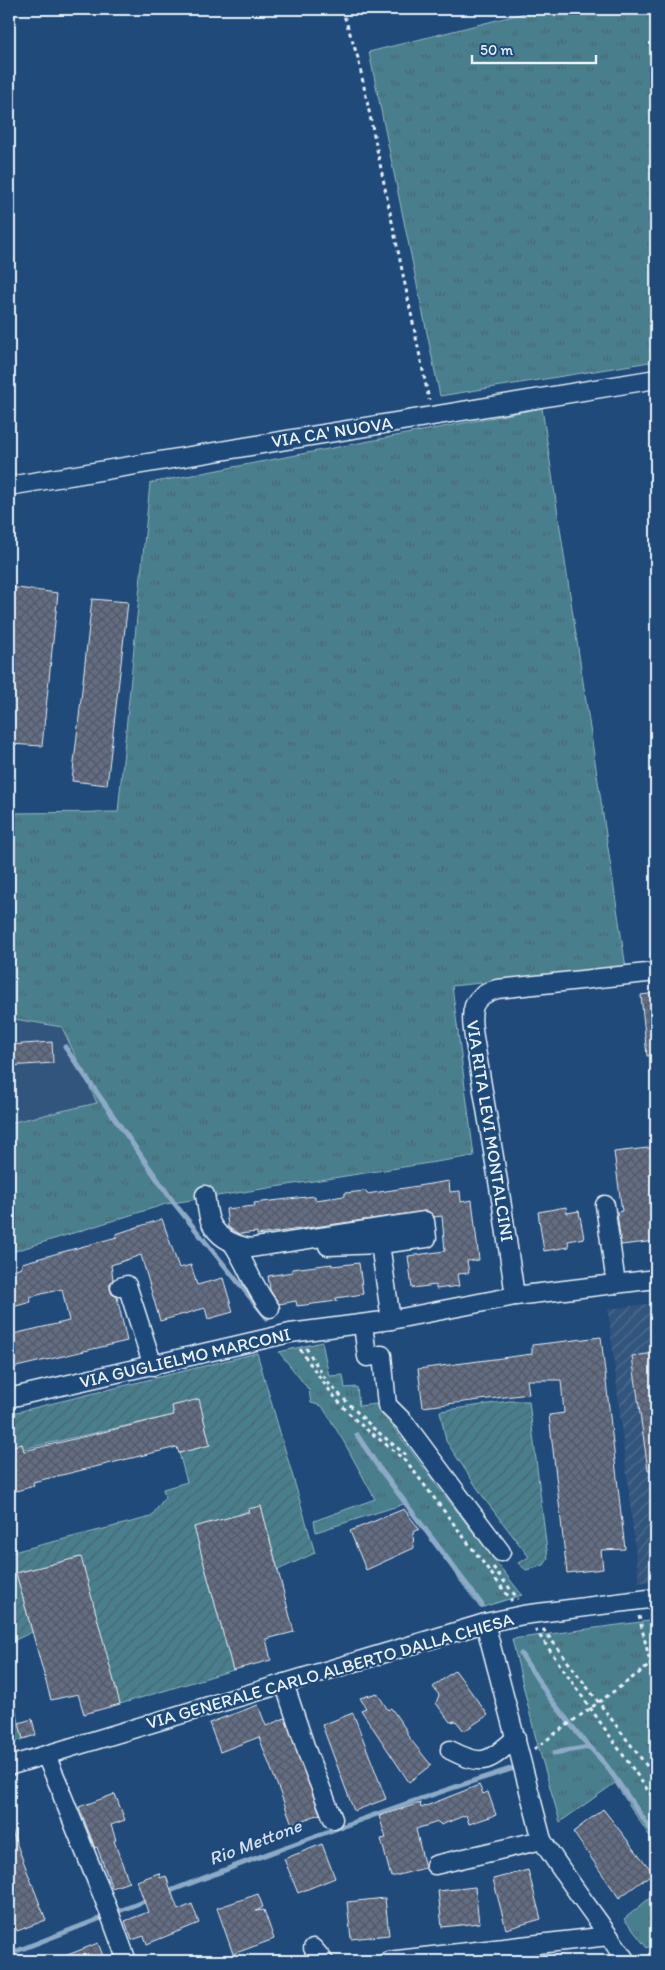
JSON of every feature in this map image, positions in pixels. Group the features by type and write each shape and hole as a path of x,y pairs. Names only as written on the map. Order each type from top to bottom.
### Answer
{"street":[{"name":"VIA CA' NUOVA","path":"9,486 656,379"},
{"name":"VIA RITA LEVI MONTALCINI","path":"515,1296 471,1012 480,995 497,989 656,972"},
{"path":"205,1195 211,1223 219,1233 234,1244 259,1295 270,1308"},
{"path":"605,1205 616,1284"},
{"path":"234,1244 250,1248 326,1237 328,1246 379,1236 391,1320"},
{"name":"VIA GUGLIELMO MARCONI","path":"9,1397 153,1366 290,1333 391,1320 515,1296 656,1279"},
{"path":"120,1287 127,1284 153,1366"},
{"path":"363,1324 367,1357 382,1355 387,1405 404,1422 501,1552"},
{"name":"VIA GENERALE CARLO ALBERTO DALLA CHIESA","path":"9,1766 485,1623 523,1615 656,1598"},
{"path":"485,1623 542,1840 557,1865 610,1936 626,1961"},
{"path":"284,1683 308,1755 333,1819"},
{"path":"450,1750 466,1758 483,1761 494,1756 516,1738"},
{"path":"43,1756 47,1758 61,1792 110,1914 126,1961"},
{"path":"435,1865 542,1840"},
{"path":"388,1961 610,1936"}],"path":[{"path":"342,9 358,58 432,415"},
{"path":"290,1333 333,1396 361,1424 395,1450 410,1466 544,1641 656,1802"},
{"path":"636,1601 656,1687"},
{"path":"522,1758 650,1665"}],"shaded area":[{"path":"9,1018 62,1027 97,1103 9,1123"},
{"path":"656,1303 656,1580 639,1583 608,1309"}],"green space":[{"path":"541,9 656,9 656,361 440,396 369,52"},
{"path":"542,408 626,968 452,986 474,1156 166,1204 9,1253 9,1123 97,1103 62,1027 9,1018 9,813 118,812 150,483"},
{"path":"322,1342 329,1376 343,1375 345,1388 357,1387 359,1406 376,1404 522,1595 480,1608 404,1504 316,1532 314,1521 375,1499 322,1406 311,1403 309,1390 279,1352"},
{"path":"257,1353 315,1553 278,1570 261,1506 232,1517 194,1527 233,1670 120,1704 80,1557 16,1573 32,1632 9,1643 9,1553 151,1517 165,1497 163,1489 187,1482 179,1453 210,1445 199,1400 172,1406 174,1415 23,1449 22,1444 9,1447 9,1414"},
{"path":"509,1401 529,1401 548,1559 544,1565 526,1570 518,1563 529,1557 486,1501 446,1441 440,1411"},
{"path":"656,1620 656,1846 615,1783 560,1822 535,1735 512,1639"},
{"path":"9,1680 23,1739 9,1745"},
{"path":"656,1893 656,1941 647,1948 624,1919"}],"building":[{"path":"9,587 58,593 42,746 9,744"},
{"path":"92,599 128,602 107,785 72,781"},
{"path":"656,993 656,1055 647,1056 641,995"},
{"path":"52,1042 53,1063 9,1066 9,1045"},
{"path":"656,1147 656,1241 621,1245 617,1212 622,1211 614,1152"},
{"path":"449,1181 450,1192 460,1191 461,1202 472,1200 479,1260 467,1261 469,1273 457,1274 459,1286 436,1289 436,1285 412,1288 408,1256 445,1251 442,1216 434,1217 428,1211 257,1235 257,1232 239,1234 228,1227 226,1209 255,1206 254,1203 315,1196 315,1200 345,1196 345,1193 366,1191 367,1194"},
{"path":"566,1207 567,1213 579,1211 584,1238 568,1241 569,1247 544,1251 538,1212"},
{"path":"162,1219 179,1268 191,1265 197,1285 223,1278 233,1312 208,1319 205,1308 160,1321 141,1255 111,1265 113,1279 110,1289 112,1294 117,1297 127,1341 12,1368 9,1352 9,1335 69,1321 62,1289 30,1297 31,1302 9,1308 9,1271 22,1267 22,1263 117,1237 116,1234"},
{"path":"359,1263 363,1294 336,1298 337,1301 297,1306 296,1301 279,1304 270,1290 268,1276 292,1272 292,1269"},
{"path":"601,1337 625,1549 601,1550 603,1569 567,1573 549,1415 564,1413 561,1380 527,1380 529,1394 423,1407 418,1369 532,1354 532,1345"},
{"path":"656,1353 656,1470 648,1470 632,1356"},
{"path":"199,1399 210,1445 179,1453 177,1447 33,1482 34,1486 9,1493 9,1447 22,1444 24,1451 174,1415 172,1406"},
{"path":"261,1506 294,1632 266,1639 271,1660 233,1670 194,1527 249,1512 248,1509"},
{"path":"404,1509 419,1529 413,1533 414,1548 366,1570 350,1531"},
{"path":"81,1557 120,1704 84,1714 78,1694 51,1700 16,1573"},
{"path":"455,1670 488,1715 464,1731 456,1721 450,1722 436,1703 439,1695 433,1687"},
{"path":"377,1693 388,1710 391,1708 407,1731 407,1735 431,1765 409,1782 361,1710 366,1708 360,1698"},
{"path":"258,1705 266,1726 285,1718 320,1814 292,1824 259,1737 220,1752 209,1723"},
{"path":"353,1713 386,1799 354,1811 322,1725"},
{"path":"32,1719 36,1735 23,1739 19,1723"},
{"path":"479,1785 483,1794 488,1792 496,1815 469,1824 466,1815 441,1825 438,1822 416,1829 425,1868 391,1877 381,1839 386,1838 379,1816 420,1803 421,1808"},
{"path":"115,1794 125,1820 111,1825 116,1840 114,1841 129,1882 112,1888 97,1847 95,1848 79,1807"},
{"path":"603,1809 653,1873 619,1898 573,1832"},
{"path":"9,1824 46,1920 17,1931 9,1911"},
{"path":"322,1844 335,1878 298,1893 284,1859"},
{"path":"528,1870 541,1919 506,1929 493,1879"},
{"path":"159,1873 160,1878 166,1876 178,1910 192,1904 199,1923 147,1944 144,1936 132,1940 125,1921 148,1912 137,1881"},
{"path":"475,1887 479,1923 442,1927 438,1891"},
{"path":"258,1894 263,1907 256,1911 264,1910 274,1939 233,1954 217,1908"},
{"path":"385,1898 389,1935 351,1939 347,1902"},
{"path":"98,1943 105,1961 55,1961 55,1960"}],"waterway":[{"path":"65,1047 174,1203 267,1318"},
{"path":"357,1435 377,1465 482,1605"},
{"name":"Rio Mettone","path":"521,1654 549,1697 606,1765 656,1837"},
{"name":"Rio Mettone","path":"554,1753 589,1747"},
{"name":"Rio Mettone","path":"165,1893 339,1828 514,1768"},
{"name":"Rio Mettone","path":"9,1954 150,1899"}]}
